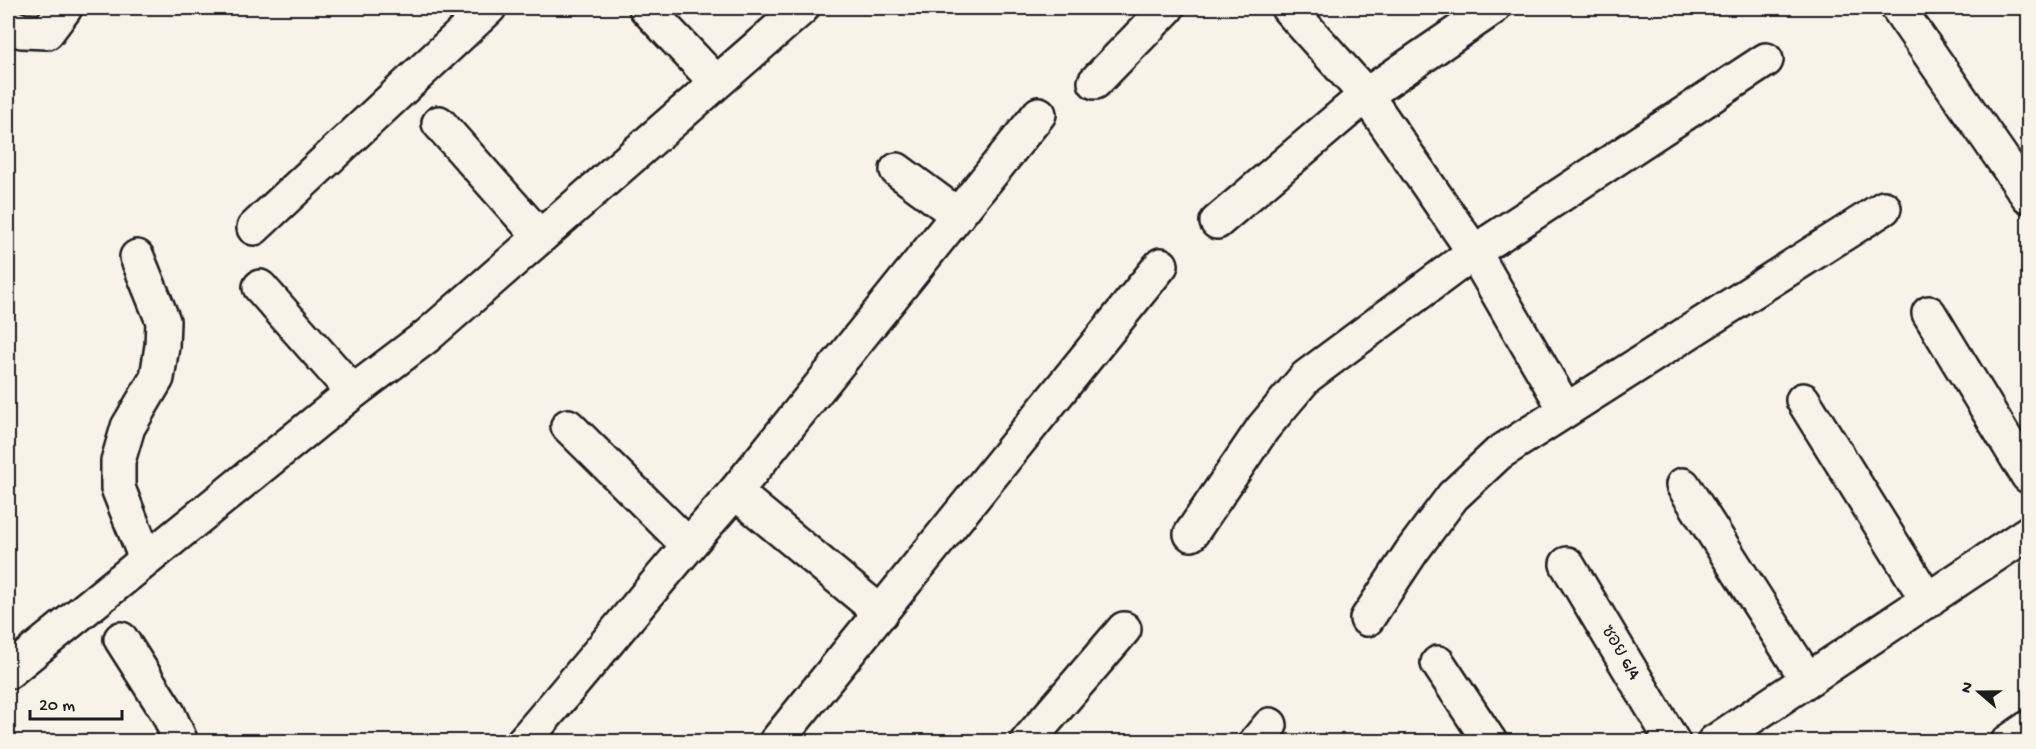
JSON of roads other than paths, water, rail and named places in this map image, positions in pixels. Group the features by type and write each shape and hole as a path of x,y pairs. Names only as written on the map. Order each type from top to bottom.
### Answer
{"street":[{"path":"8,25 22,31 47,32 65,8"},
{"path":"254,228 489,8"},
{"path":"646,8 716,82"},
{"path":"8,672 354,392 427,336 802,8"},
{"path":"1095,81 1167,8"},
{"path":"1288,8 1366,95 1474,252 1565,409"},
{"path":"1217,222 1366,95 1493,8"},
{"path":"1898,8 2028,196"},
{"path":"1191,534 1263,429 1306,377 1474,252 1766,60"},
{"path":"523,741 735,492 1039,114"},
{"path":"439,123 540,237"},
{"path":"897,170 958,215"},
{"path":"1367,619 1453,496 1499,453 1884,208"},
{"path":"137,256 163,321 162,346 157,378 128,427 118,461 118,488 146,559"},
{"path":"776,741 1161,265"},
{"path":"260,287 354,392"},
{"path":"1929,313 2028,476"},
{"path":"1803,400 1928,601"},
{"path":"568,426 688,545"},
{"path":"1683,485 1807,679"},
{"path":"735,492 881,613"},
{"path":"1714,741 2028,533"},
{"name":"ซอย 6/4","path":"1567,564 1673,741"},
{"path":"1027,741 1124,629"},
{"path":"121,639 168,713 181,741"},
{"path":"1438,663 1490,741"},
{"path":"2008,741 2028,728"}]}
